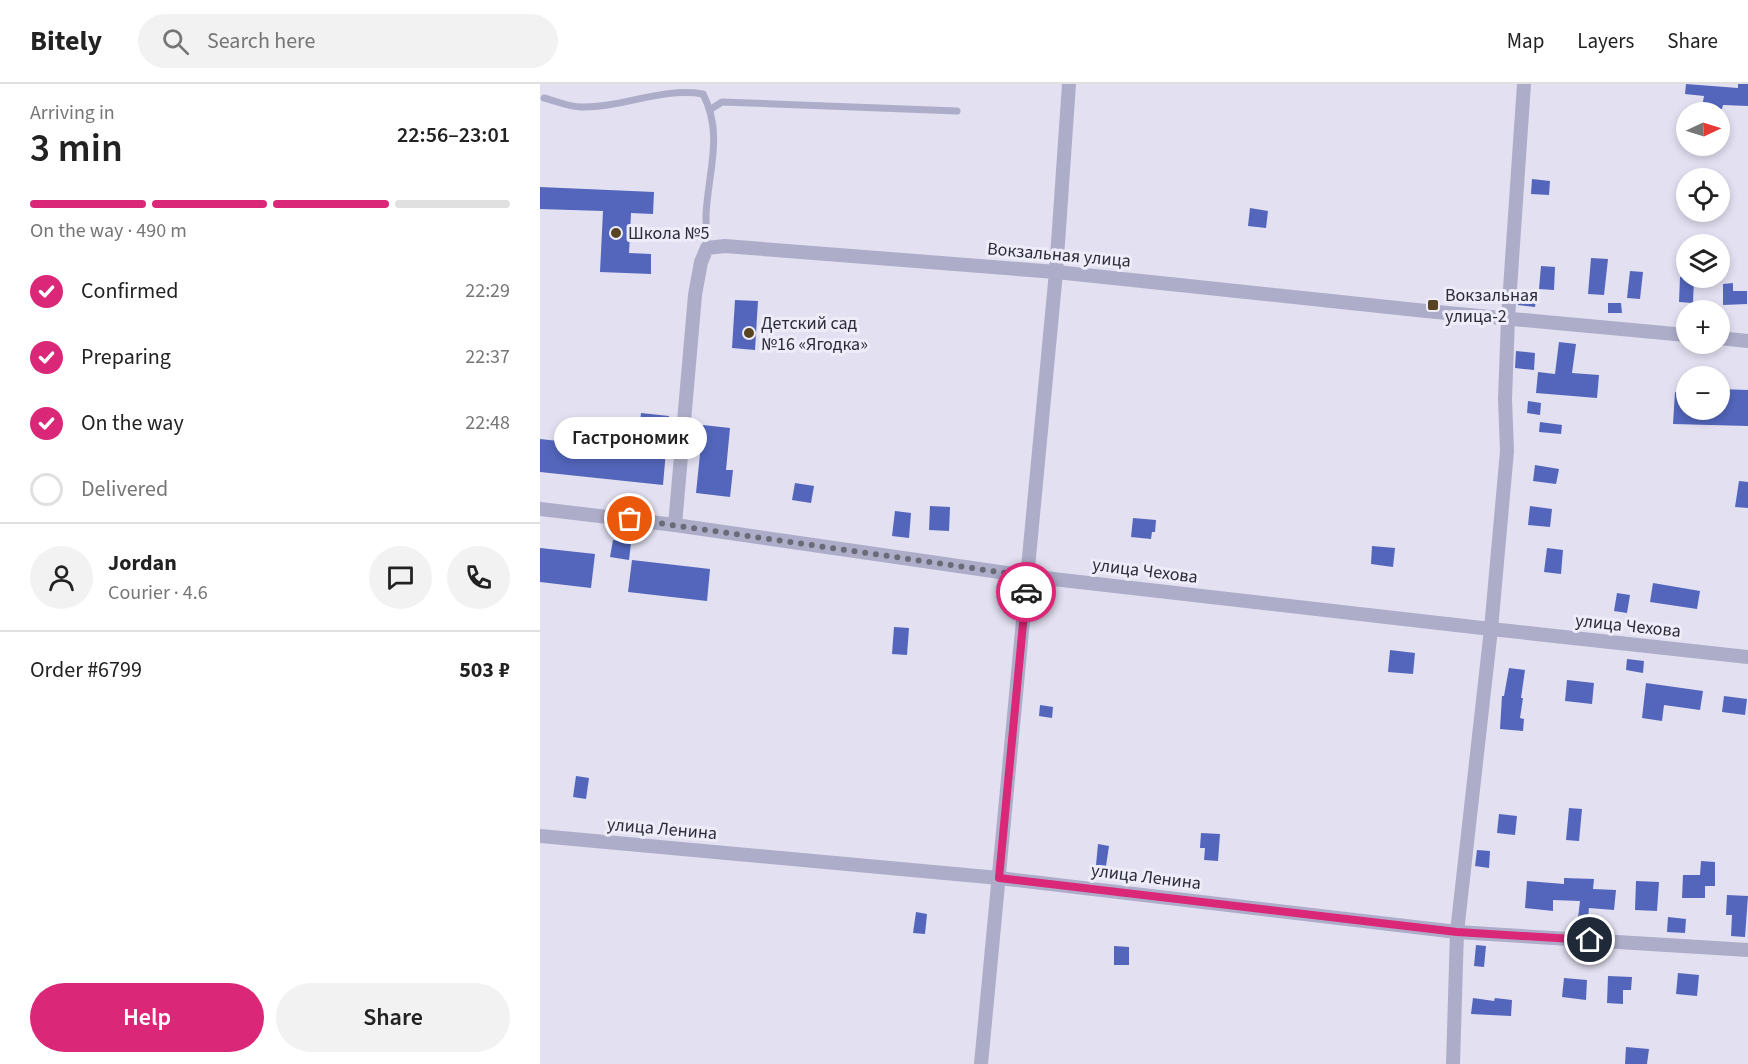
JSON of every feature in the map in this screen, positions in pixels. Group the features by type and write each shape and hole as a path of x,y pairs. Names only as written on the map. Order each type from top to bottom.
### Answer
{"street":[{"path":"981,1064 1056,272 1069,84"},
{"path":"1453,1064 1457,932 1491,629 1508,451 1505,399 1508,318 1524,84"},
{"name":"Вокзальная улица","path":"707,248 737,247 1056,272 1676,334"},
{"path":"675,525 695,295 701,262 707,248"},
{"path":"1730,339 1748,341"},
{"name":"улица Чехова","path":"540,509 675,525 1027,576 1748,657"},
{"name":"улица Ленина","path":"540,836 999,878 1457,932 1748,950"}],"lane":[{"path":"544,98 579,108 608,105 656,94 690,92 703,94 711,109 714,147 706,213 707,248"},
{"path":"711,109 722,102 957,111"}],"building":[{"path":"1686,84 1738,88 1738,84 1748,84 1748,106 1730,105 1730,102 1703,102 1704,96 1685,94"},
{"path":"1532,179 1550,181 1549,195 1531,194"},
{"name":"Школа №5","path":"540,187 654,192 653,214 631,213 629,253 651,254 651,274 600,272 603,211 540,209"},
{"path":"1250,208 1268,211 1266,228 1248,226"},
{"path":"1591,258 1608,259 1604,295 1588,294"},
{"path":"1541,266 1555,267 1554,290 1539,289"},
{"path":"1630,271 1643,272 1640,299 1627,298"},
{"path":"1730,283 1733,283 1733,291 1747,291 1747,304 1730,305 1730,300 1723,300 1723,288 1730,288"},
{"path":"1680,288 1694,288 1693,300 1679,300"},
{"path":"1519,290 1537,292 1535,307 1518,305"},
{"path":"735,300 758,301 755,350 732,348"},
{"path":"1608,303 1621,303 1622,313 1608,313"},
{"path":"1559,342 1576,344 1572,373 1599,375 1597,398 1536,393 1538,372 1555,374"},
{"path":"1516,351 1535,353 1534,370 1515,368"},
{"path":"1730,389 1748,390 1748,426 1673,424 1675,392 1676,420 1730,420"},
{"path":"1528,401 1541,403 1540,415 1527,413"},
{"path":"641,413 669,416 663,485 540,472 540,439 605,446 604,455 637,458"},
{"path":"1540,422 1562,425 1561,434 1539,432"},
{"path":"703,425 730,428 726,470 733,470 730,497 696,493"},
{"path":"1535,465 1559,469 1556,484 1533,481"},
{"path":"1739,481 1748,482 1748,508 1735,507"},
{"path":"795,483 814,486 811,503 792,500"},
{"path":"930,506 950,507 949,531 929,530"},
{"path":"1530,506 1552,509 1550,527 1528,525"},
{"path":"895,511 911,513 909,538 892,536"},
{"path":"1133,518 1156,520 1155,532 1152,532 1151,539 1131,537"},
{"path":"613,540 631,543 629,560 610,557"},
{"path":"1372,546 1395,548 1393,567 1371,564"},
{"path":"540,548 595,554 591,588 540,582"},
{"path":"1547,548 1563,550 1561,574 1544,572"},
{"path":"632,560 710,569 707,601 628,592"},
{"path":"1653,583 1700,591 1697,609 1650,602"},
{"path":"1617,593 1630,595 1627,613 1614,611"},
{"path":"894,627 909,628 907,655 892,654"},
{"path":"1390,650 1415,653 1413,674 1388,672"},
{"path":"1627,659 1644,661 1643,673 1626,670"},
{"path":"1509,668 1525,670 1520,718 1524,719 1523,731 1500,729 1502,696 1504,696"},
{"path":"1567,680 1594,683 1592,704 1565,701"},
{"path":"1646,683 1703,691 1700,710 1664,705 1662,721 1642,718"},
{"path":"1724,696 1747,699 1745,715 1722,712"},
{"path":"1040,705 1053,707 1052,718 1039,716"},
{"path":"576,776 589,778 586,799 573,797"},
{"path":"1569,808 1582,809 1579,841 1566,840"},
{"path":"1499,814 1517,816 1515,835 1497,833"},
{"path":"1201,833 1220,834 1218,861 1204,860 1205,848 1200,848"},
{"path":"1098,844 1109,846 1106,866 1096,865"},
{"path":"1477,850 1490,851 1489,868 1475,866"},
{"path":"1701,861 1715,862 1715,886 1705,886 1705,898 1682,898 1683,875 1700,875"},
{"path":"1564,878 1594,879 1593,889 1616,890 1614,910 1589,908 1587,927 1577,926 1580,901 1553,900 1553,911 1525,908 1527,881 1564,884"},
{"path":"1636,881 1659,882 1657,911 1635,910"},
{"path":"1727,895 1748,896 1745,937 1731,936 1732,915 1726,915"},
{"path":"916,912 927,914 925,934 913,933"},
{"path":"1668,917 1686,919 1685,933 1667,932"},
{"path":"1476,945 1486,946 1484,967 1474,966"},
{"path":"1114,946 1129,947 1129,965 1114,965"},
{"path":"1678,973 1699,975 1697,996 1676,994"},
{"path":"1608,976 1632,977 1631,990 1623,990 1623,1004 1607,1003"},
{"path":"1564,978 1587,980 1586,1000 1562,997"},
{"path":"1473,998 1494,1001 1495,998 1512,1000 1511,1016 1471,1014"},
{"path":"1626,1047 1649,1049 1647,1064 1625,1064"}],"way so far":[{"path":"630,519 1027,576 1026,592"}],"place":[{"name":"Школа №5","path":"616,233"},
{"name":"Вокзальная улица-2","path":"1433,305"},
{"name":"Детский сад №16 «Ягодка»","path":"749,333"},
{"name":"Гастрономик","path":"630,519"}],"route":[{"path":"1026,592 999,878 1457,932 1590,940"}]}
